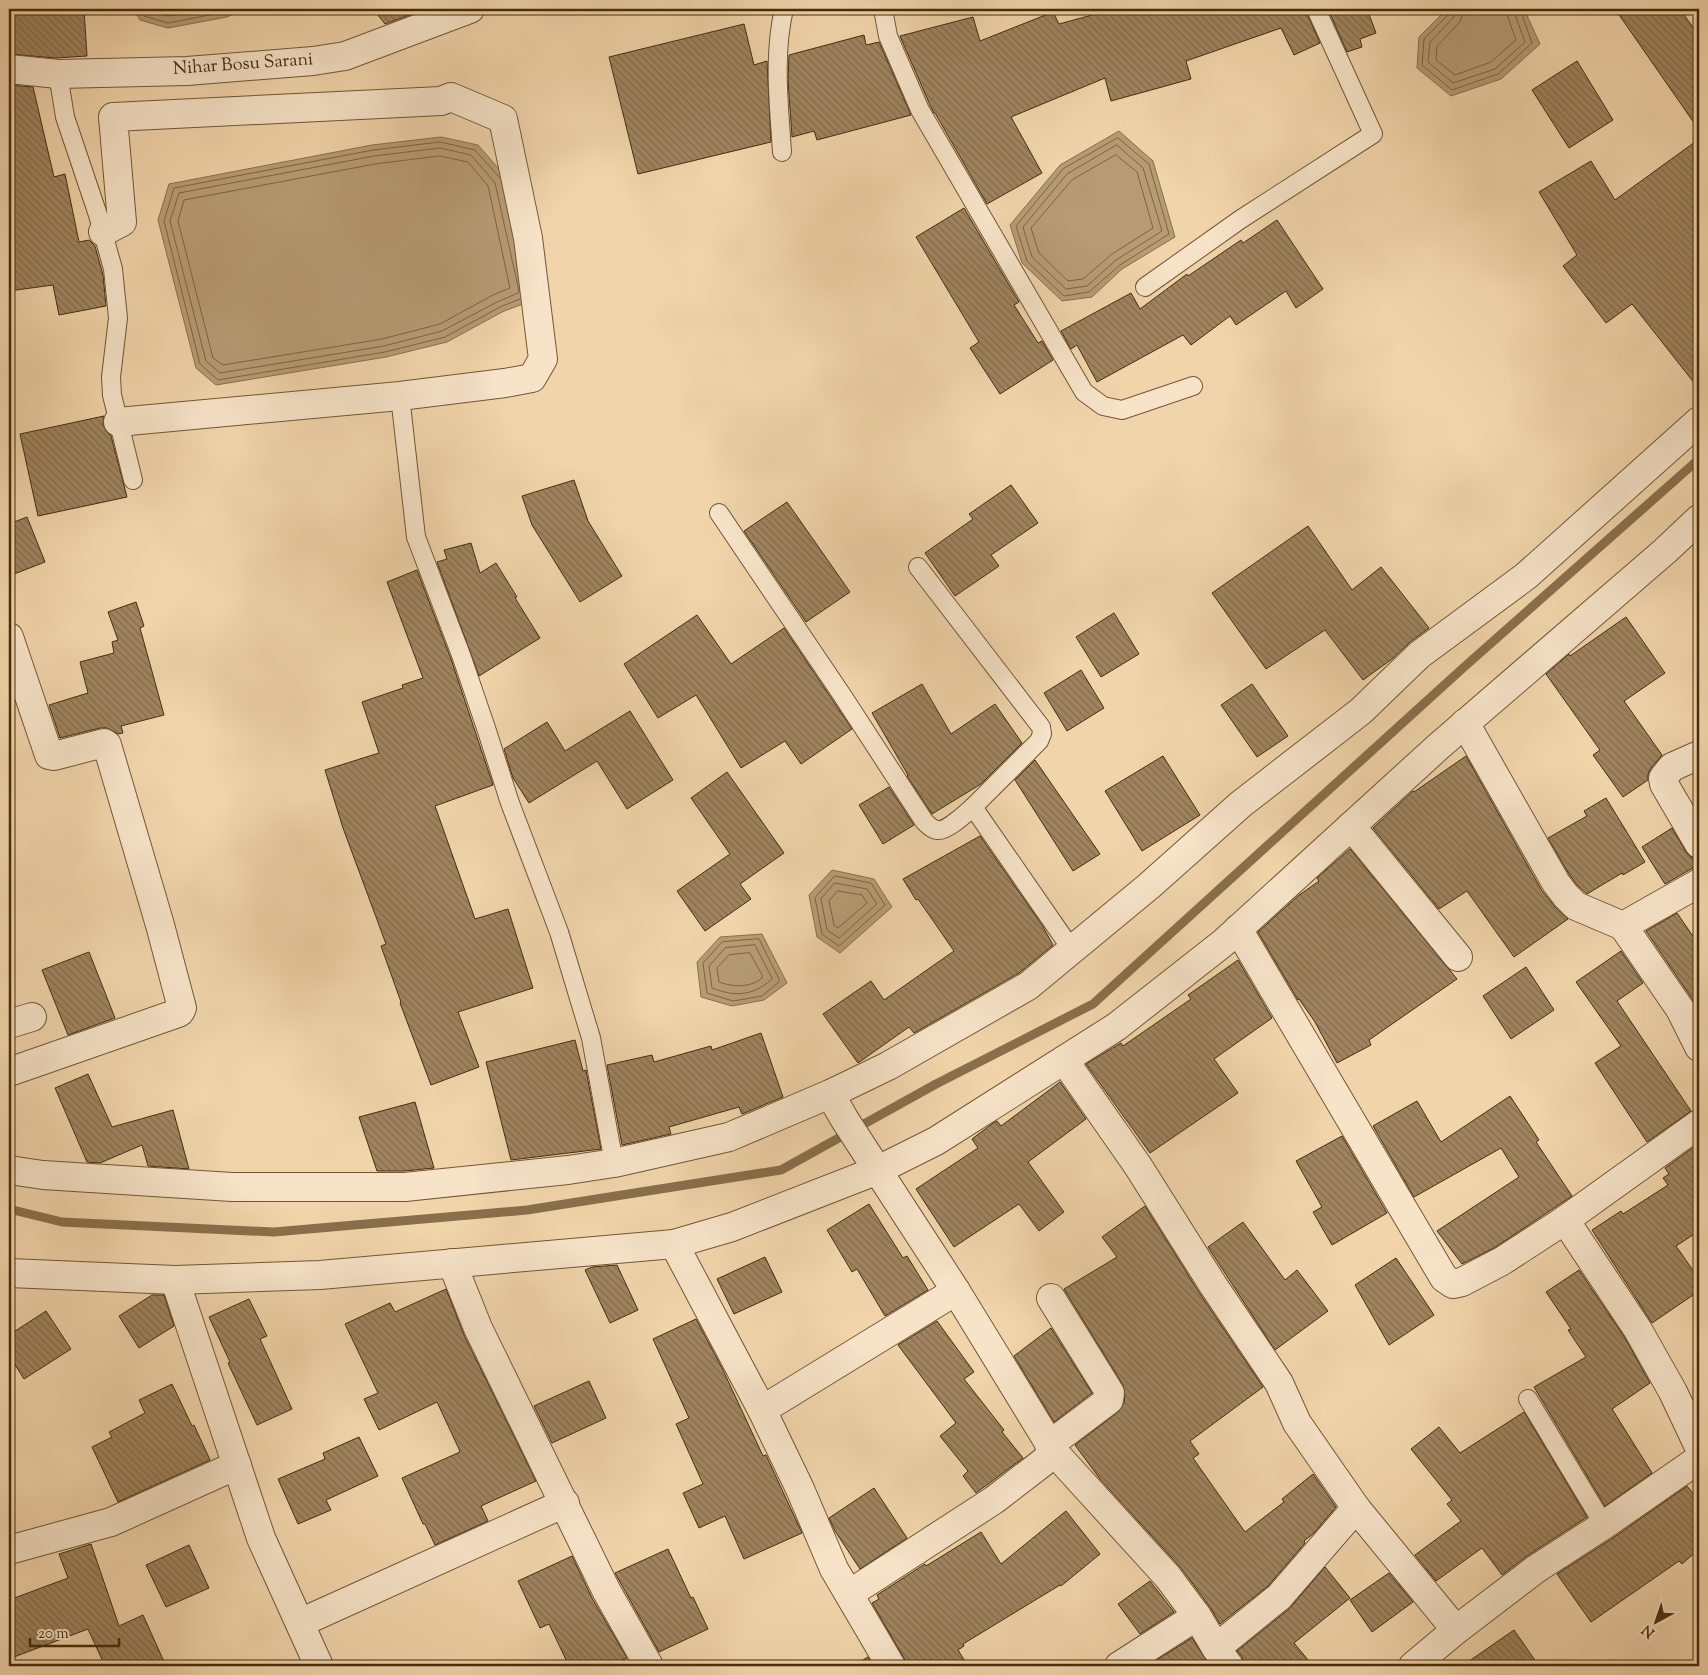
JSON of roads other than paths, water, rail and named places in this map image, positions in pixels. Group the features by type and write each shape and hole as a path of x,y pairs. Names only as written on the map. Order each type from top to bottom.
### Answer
{"street":[{"name":"Nihar Bosu Sarani","path":"9,70 58,74 187,71 313,61 345,56 470,9"},
{"path":"103,232 122,222 112,117 441,100 451,97 503,119 528,238 543,359 532,378 505,383 400,396 118,422"},
{"path":"9,1170 232,1187 405,1187 568,1170 614,1163 729,1137 830,1094 888,1066 1028,986 1149,886 1241,804 1361,711 1418,655 1526,576 1699,421"},
{"path":"9,1273 174,1280 320,1275 674,1244 732,1227 872,1161 936,1141 1116,1027 1223,942 1465,723 1699,519"},
{"path":"9,636 49,755 54,756 104,743 107,745 160,924 182,1008 178,1013 9,1072"},
{"path":"1465,723 1556,883 1576,906 1623,926 1680,1009 1699,1047"},
{"path":"1699,755 1672,767 1663,778 1664,784 1699,844"},
{"path":"1351,826 1458,957"},
{"path":"1623,926 1699,883"},
{"path":"1238,929 1444,1278 1453,1284 1462,1282 1502,1261 1566,1220 1699,1124"},
{"path":"1064,1060 1138,1166 1213,1285 1279,1383 1297,1423 1356,1508 1456,1630"},
{"path":"830,1094 956,1291 1052,1449 1168,1577 1197,1616 1222,1657 1279,1598 1356,1508"},
{"path":"1566,1220 1638,1330 1673,1392 1699,1447"},
{"path":"674,1244 762,1410 800,1489 834,1569 891,1666"},
{"path":"452,1263 478,1328 608,1592 649,1666"},
{"path":"174,1280 262,1538 300,1623 313,1665"},
{"path":"762,1410 956,1291"},
{"path":"849,1594 994,1500 1109,1400 1110,1393 1051,1298"},
{"path":"1413,1666 1456,1630 1536,1569 1604,1525 1699,1459"},
{"path":"9,1550 111,1522 237,1465"},
{"path":"300,1623 565,1503"},
{"path":"1120,1666 1197,1616"}],"lane":[{"path":"782,152 778,78 780,25 784,9"},
{"path":"883,9 888,36 920,110 1084,392 1103,406 1122,410 1193,386"},
{"path":"1145,287 1241,218 1373,134 1316,9"},
{"path":"58,74 65,117 103,232 113,269 118,318 111,377 112,395 133,480"},
{"path":"400,396 416,537 467,673 510,803 559,932 591,1038 614,1163"},
{"path":"719,513 842,695 924,821 930,828 938,831 944,830 973,807 1039,741 1042,734 1041,727 918,567"},
{"path":"973,807 1072,950"},
{"path":"1528,1399 1604,1525"}],"water":[{"path":"134,9 243,9 227,17 168,28 140,20"},
{"path":"1447,9 1524,9 1540,44 1501,79 1451,96 1417,68 1419,37"},
{"path":"1119,131 1153,161 1175,237 1122,269 1092,297 1062,301 1022,263 1010,225 1060,165"},
{"path":"441,137 478,145 506,177 533,300 502,312 447,342 386,357 216,385 196,368 158,220 169,184 372,145"},
{"path":"832,870 874,879 892,907 840,953 817,937 809,895"},
{"path":"762,934 787,983 764,1000 732,1006 701,997 697,962 720,937"}],"waterway":[{"path":"9,1209 62,1222 274,1232 527,1210 781,1170 936,1084 1093,1004 1463,668 1699,459"}]}
